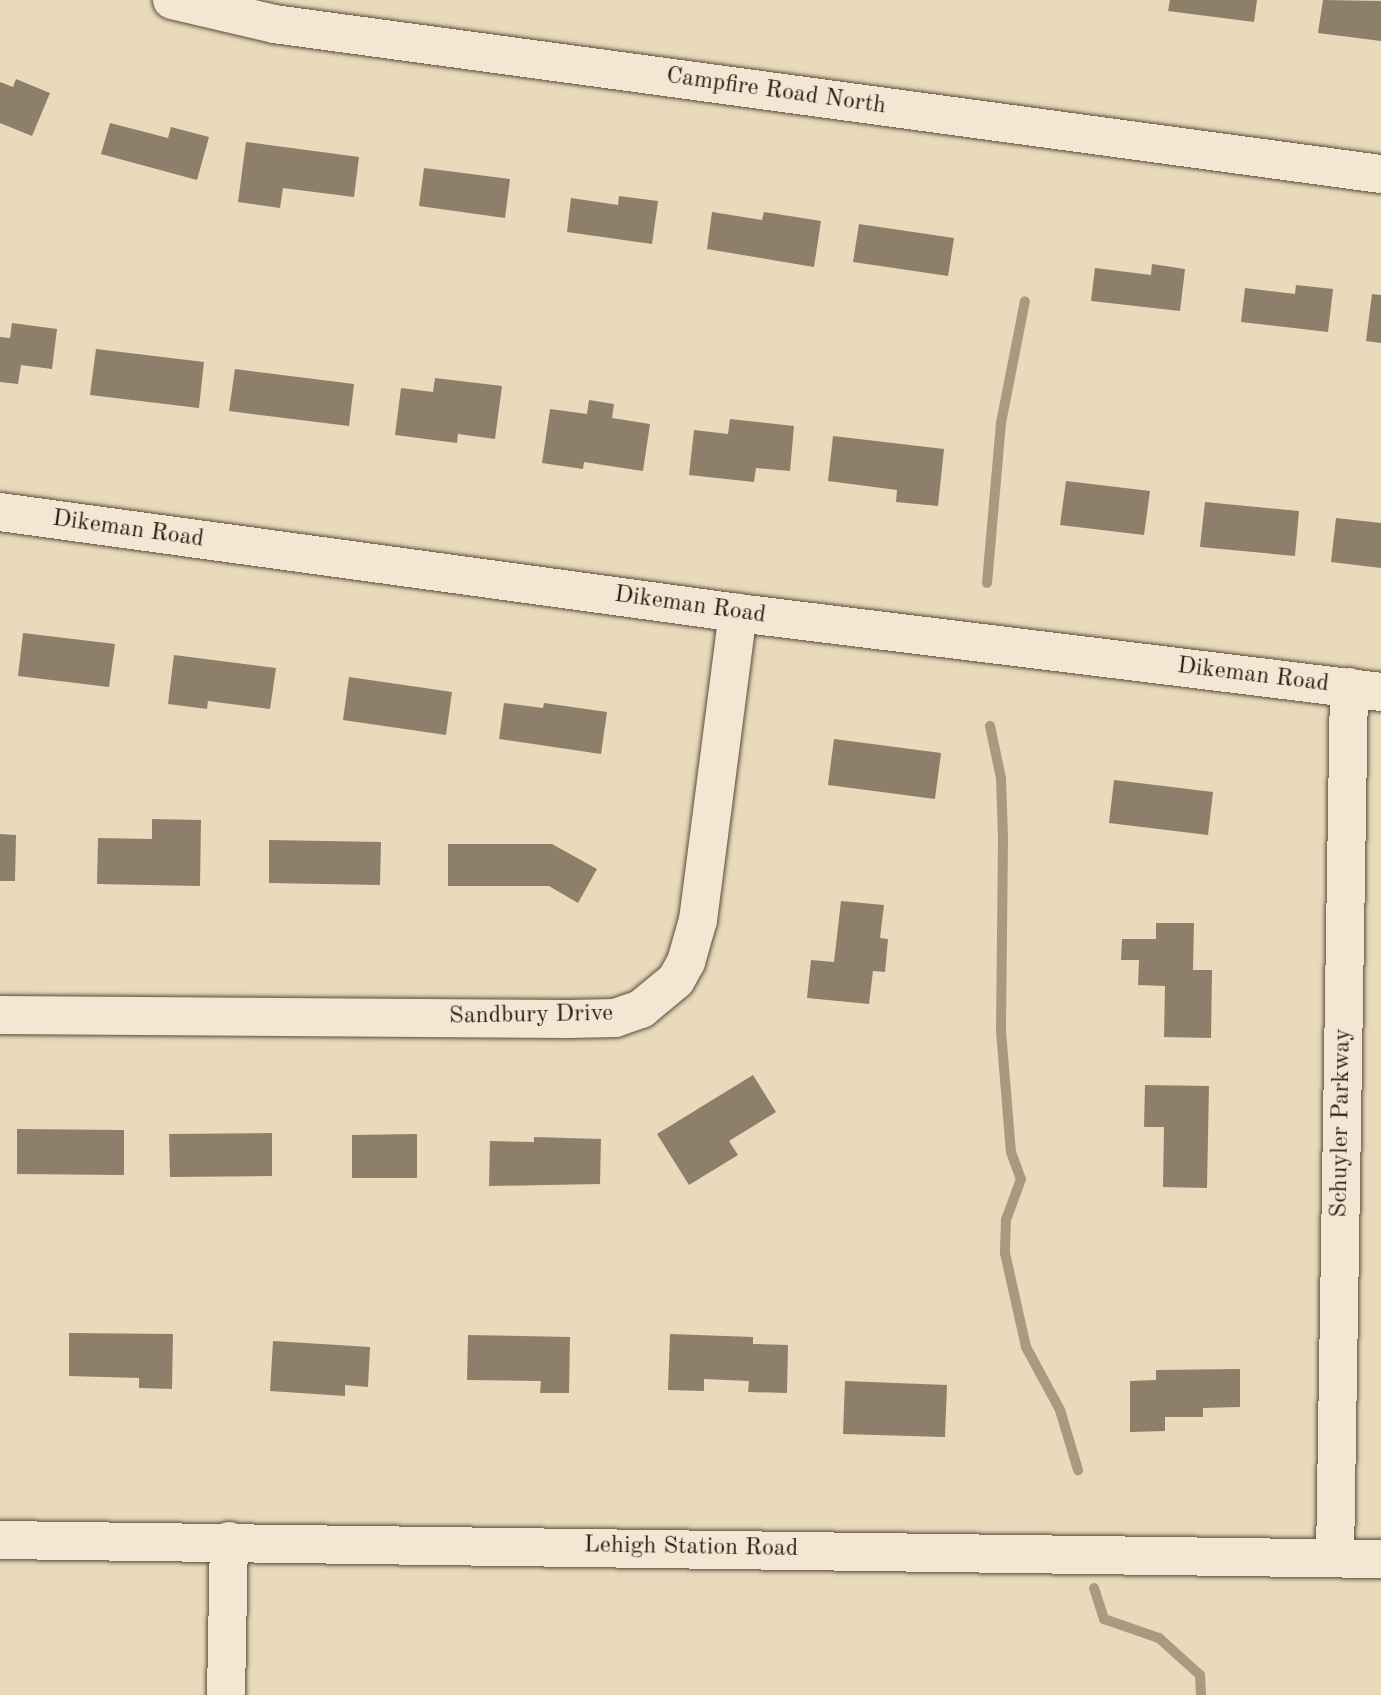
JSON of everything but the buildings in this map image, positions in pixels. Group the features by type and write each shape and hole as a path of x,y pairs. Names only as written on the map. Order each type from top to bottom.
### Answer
{"street":[{"name":"Campfire Road North","path":"172,0 274,24 1381,174"},
{"name":"Dikeman Road","path":"0,512 738,613 1365,690"},
{"name":"Sandbury Drive","path":"0,1015 569,1019 615,1018 641,1009 676,980 687,962 698,920 738,613"},
{"name":"Schuyler Parkway","path":"1335,1558 1365,690"},
{"name":"Lehigh Station Road","path":"0,1540 229,1541 1381,1559"},
{"path":"226,1695 229,1541"}],"waterway":[{"path":"987,583 1001,423 1025,301"},
{"path":"990,726 1001,778 1001,1031 1011,1152 1021,1179 1006,1220 1005,1253 1026,1347 1060,1410 1078,1470"},
{"path":"1094,1588 1104,1619 1159,1638 1200,1675 1201,1695"}]}
